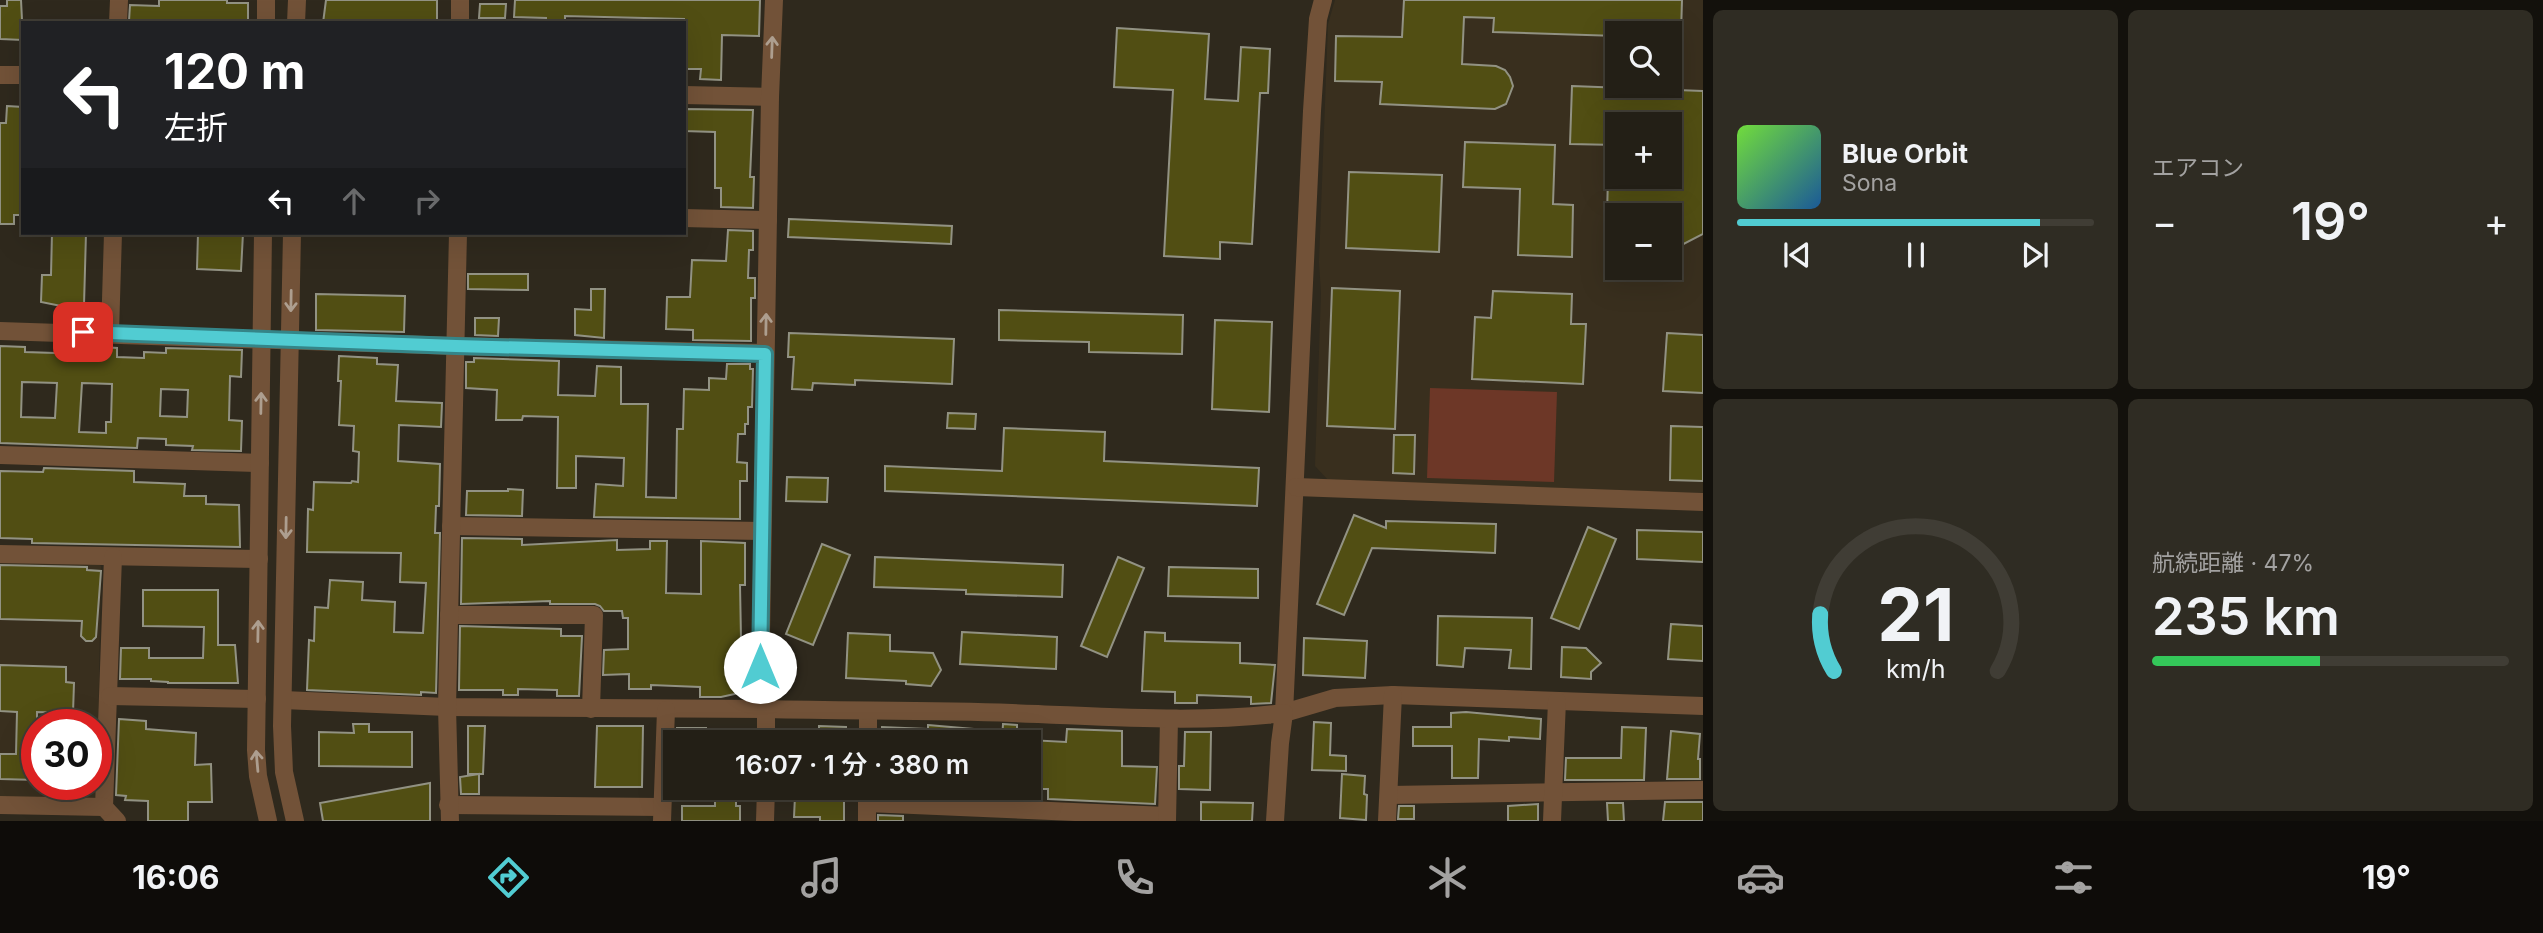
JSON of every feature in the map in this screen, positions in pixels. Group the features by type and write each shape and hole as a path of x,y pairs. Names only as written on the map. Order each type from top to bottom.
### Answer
{"street":[{"path":"118,21 119,0"},
{"path":"266,0 266,21"},
{"path":"296,21 297,0"},
{"path":"460,0 460,21"},
{"path":"766,730 766,709 760,695 774,0"},
{"path":"1275,821 1284,713 1296,487 1313,98 1318,19 1323,0"},
{"path":"0,75 21,75"},
{"path":"686,95 770,97"},
{"path":"686,218 768,220"},
{"path":"110,333 113,235"},
{"path":"263,235 256,750 260,788 268,821"},
{"path":"292,235 282,726 284,772 295,821"},
{"path":"458,235 447,707 449,813 662,814 666,710"},
{"path":"0,331 765,354"},
{"path":"0,455 260,463"},
{"path":"1296,487 1703,502"},
{"path":"451,526 762,531"},
{"path":"0,554 259,559"},
{"path":"113,556 104,807 117,821"},
{"path":"449,615 594,615 591,709"},
{"path":"283,700 447,707 967,711 1169,719 1245,718 1284,713 1335,698 1393,695 1703,706"},
{"path":"1387,821 1393,695"},
{"path":"110,696 257,699"},
{"path":"1552,821 1557,701"},
{"path":"868,711 868,730"},
{"path":"867,804 1167,819 1169,719"},
{"path":"1389,795 1703,790"},
{"path":"765,821 766,800"},
{"path":"0,806 104,807"}],"shaded area":[{"path":"1335,0 1703,0 1703,493 1328,480 1315,466 1321,293 1319,262 1328,24"},
{"path":"1430,388 1557,392 1554,482 1427,478"},
{"path":"0,560 97,562 101,566 99,709 21,709 21,800 48,800 0,801"}],"building":[{"path":"7,0 21,0 21,40 0,39 0,6 7,6"},
{"path":"159,0 227,0 227,3 248,3 248,21 129,21 130,5 159,6"},
{"path":"326,0 437,0 437,21 323,21"},
{"path":"515,0 760,0 759,36 722,35 721,80 700,79 701,69 686,69 684,19 565,16 565,21 546,21 546,18 514,17"},
{"path":"1404,0 1682,0 1681,21 1605,21 1605,36 1493,32 1494,18 1464,17 1462,64 1496,66 1505,70 1510,77 1513,86 1506,104 1495,109 1380,104 1382,82 1335,81 1336,36 1402,37"},
{"path":"480,4 506,4 505,18 479,18"},
{"path":"1117,28 1209,34 1205,99 1238,101 1241,47 1270,49 1268,93 1260,93 1252,244 1220,242 1220,259 1164,256 1173,90 1114,87"},
{"path":"1572,86 1605,87 1605,98 1682,98 1682,90 1703,91 1703,234 1682,245 1682,203 1607,203 1608,189 1682,189 1682,112 1605,112 1605,145 1570,144"},
{"path":"7,106 21,107 21,215 14,215 14,224 0,224 0,123 6,123"},
{"path":"686,109 753,110 750,177 754,177 753,208 721,207 721,188 715,188 715,132 686,131"},
{"path":"1465,142 1555,145 1553,204 1573,205 1572,257 1518,255 1520,189 1463,187"},
{"path":"1349,172 1442,175 1439,252 1346,248"},
{"path":"789,219 952,226 951,244 788,237"},
{"path":"728,230 753,231 748,278 755,278 755,298 751,298 751,341 693,340 693,330 666,329 667,297 690,297 692,260 726,261"},
{"path":"52,235 86,235 84,305 66,307 41,302 42,275 51,275"},
{"path":"198,235 243,235 241,271 197,269"},
{"path":"468,274 528,274 528,290 468,289"},
{"path":"1332,288 1400,291 1395,429 1327,426"},
{"path":"591,289 605,289 604,338 575,335 575,309 591,310"},
{"path":"1493,291 1572,294 1571,324 1586,324 1583,384 1472,379 1475,317 1491,318"},
{"path":"316,294 405,296 404,332 316,330"},
{"path":"999,310 1183,315 1182,354 1089,352 1089,342 999,340"},
{"path":"475,318 499,318 498,336 475,335"},
{"path":"1215,320 1272,322 1269,412 1212,409"},
{"path":"789,333 954,339 952,384 855,380 855,385 813,383 812,390 792,389 794,357 788,357"},
{"path":"1667,333 1703,335 1703,393 1663,391"},
{"path":"0,346 25,347 25,352 86,354 103,353 103,347 117,348 117,357 144,358 144,352 166,353 166,348 242,350 241,377 230,376 229,420 242,421 241,451 192,450 193,446 166,445 166,439 138,438 137,448 0,443","holes":["22,382 57,383 55,418 21,417","82,383 112,384 111,422 106,422 106,433 79,432","161,389 188,390 187,417 160,416"]},
{"path":"339,356 377,358 377,364 398,365 396,401 442,403 441,427 399,425 398,461 440,464 435,533 440,533 436,693 421,692 421,695 307,690 309,640 314,641 315,607 328,608 330,580 363,582 362,600 395,602 394,632 423,633 426,583 400,582 401,553 307,552 308,509 313,510 314,482 358,482 359,452 353,451 354,426 339,425"},
{"path":"474,358 559,361 558,395 595,396 597,366 621,367 621,404 648,404 646,497 676,498 677,429 683,429 684,389 709,390 709,378 726,379 727,364 750,364 750,369 753,369 752,407 748,407 745,434 738,434 737,462 747,463 747,481 740,481 740,519 594,517 596,484 623,486 624,458 576,456 576,488 557,488 558,417 523,416 522,420 496,420 497,390 466,388 466,362 474,362"},
{"path":"948,413 976,414 975,429 947,428"},
{"path":"1671,426 1703,427 1703,481 1670,480"},
{"path":"1004,428 1105,432 1104,461 1259,468 1257,506 885,491 885,466 1002,471"},
{"path":"1394,435 1415,435 1414,474 1393,473"},
{"path":"44,468 134,471 134,482 185,484 184,496 206,496 206,504 239,505 240,547 32,543 32,539 0,538 0,471 43,472"},
{"path":"787,477 828,478 827,502 786,501"},
{"path":"523,490 522,516 466,515 467,491"},
{"path":"1354,515 1386,528 1386,521 1496,524 1495,553 1372,548 1344,615 1317,604"},
{"path":"1588,527 1616,539 1579,629 1551,618"},
{"path":"1637,530 1703,532 1703,562 1637,559"},
{"path":"462,538 522,539 522,545 617,540 617,550 650,549 650,541 667,541 666,593 701,594 701,541 745,543 745,585 740,585 741,639 746,639 744,692 721,697 700,697 700,687 651,685 651,689 629,689 629,674 603,675 604,650 628,649 628,618 623,618 622,611 604,611 595,604 550,604 550,601 461,604"},
{"path":"822,544 850,555 813,645 786,634"},
{"path":"875,557 1063,565 1062,597 966,594 966,590 874,587"},
{"path":"1118,557 1144,568 1107,657 1081,646"},
{"path":"0,565 87,567 87,570 101,571 96,637 92,641 86,641 81,636 82,621 0,619"},
{"path":"1169,567 1258,569 1258,598 1168,596"},
{"path":"143,590 218,590 218,645 235,645 238,683 168,683 151,679 120,679 121,648 149,648 149,658 203,658 204,627 143,626"},
{"path":"1438,616 1532,618 1531,669 1509,668 1511,650 1465,648 1463,667 1437,665"},
{"path":"1671,624 1703,626 1703,661 1668,659"},
{"path":"460,626 561,629 561,636 582,636 579,696 557,696 557,690 518,689 518,695 503,695 503,690 459,690"},
{"path":"962,632 1057,637 1056,669 960,664"},
{"path":"1145,632 1165,633 1165,641 1240,643 1240,663 1275,665 1271,703 1251,704 1251,697 1197,695 1197,703 1175,703 1175,692 1142,691"},
{"path":"848,633 890,635 890,651 933,653 941,670 931,686 906,684 906,681 846,678"},
{"path":"1304,638 1367,641 1365,678 1303,675"},
{"path":"1562,647 1586,648 1601,663 1591,672 1591,679 1561,677"},
{"path":"0,665 66,667 66,682 74,683 73,709 21,709 21,780 0,779 0,754 16,754 17,712 0,711"},
{"path":"1451,713 1541,719 1540,739 1479,739 1478,778 1452,778 1452,746 1413,746 1413,727 1451,727"},
{"path":"119,719 146,721 146,729 196,733 195,765 211,764 212,802 188,802 188,821 148,821 148,801 125,800 126,796 116,795"},
{"path":"1314,722 1331,723 1330,755 1346,756 1346,771 1312,770"},
{"path":"353,724 369,724 369,732 412,732 412,767 319,766 319,732 354,733"},
{"path":"1003,724 1017,725 1017,730 1003,730"},
{"path":"928,725 985,730 882,730 882,727 928,729"},
{"path":"468,726 485,726 483,774 468,774"},
{"path":"597,726 643,726 642,787 595,787"},
{"path":"819,726 846,727 846,730 819,730"},
{"path":"1622,727 1646,728 1644,780 1565,780 1566,758 1621,758"},
{"path":"677,728 706,728 706,730"},
{"path":"1067,729 1122,731 1122,766 1157,767 1155,804 1048,799 1048,789 1041,789 1041,741 1066,742"},
{"path":"1671,731 1700,734 1700,779 1667,779"},
{"path":"1185,732 1211,732 1210,790 1179,789 1179,766 1184,766"},
{"path":"479,774 479,794 461,794 460,777"},
{"path":"1342,774 1365,776 1366,820 1340,818"},
{"path":"430,783 430,821 323,821 320,803"},
{"path":"715,800 736,800 736,806 740,806 740,821 682,821 682,806 715,806"},
{"path":"795,800 844,800 844,821 794,817"},
{"path":"1201,802 1253,803 1252,821 1201,821"},
{"path":"1665,802 1703,802 1703,821 1663,821"},
{"path":"1607,803 1623,803 1624,821 1608,821"},
{"path":"1538,804 1538,821 1508,821 1508,806"},
{"path":"1399,806 1414,806 1414,819 1398,819"},
{"path":"878,815 903,816 903,821 878,821"}],"route":[{"path":"83,332 765,354 760,667"}]}
